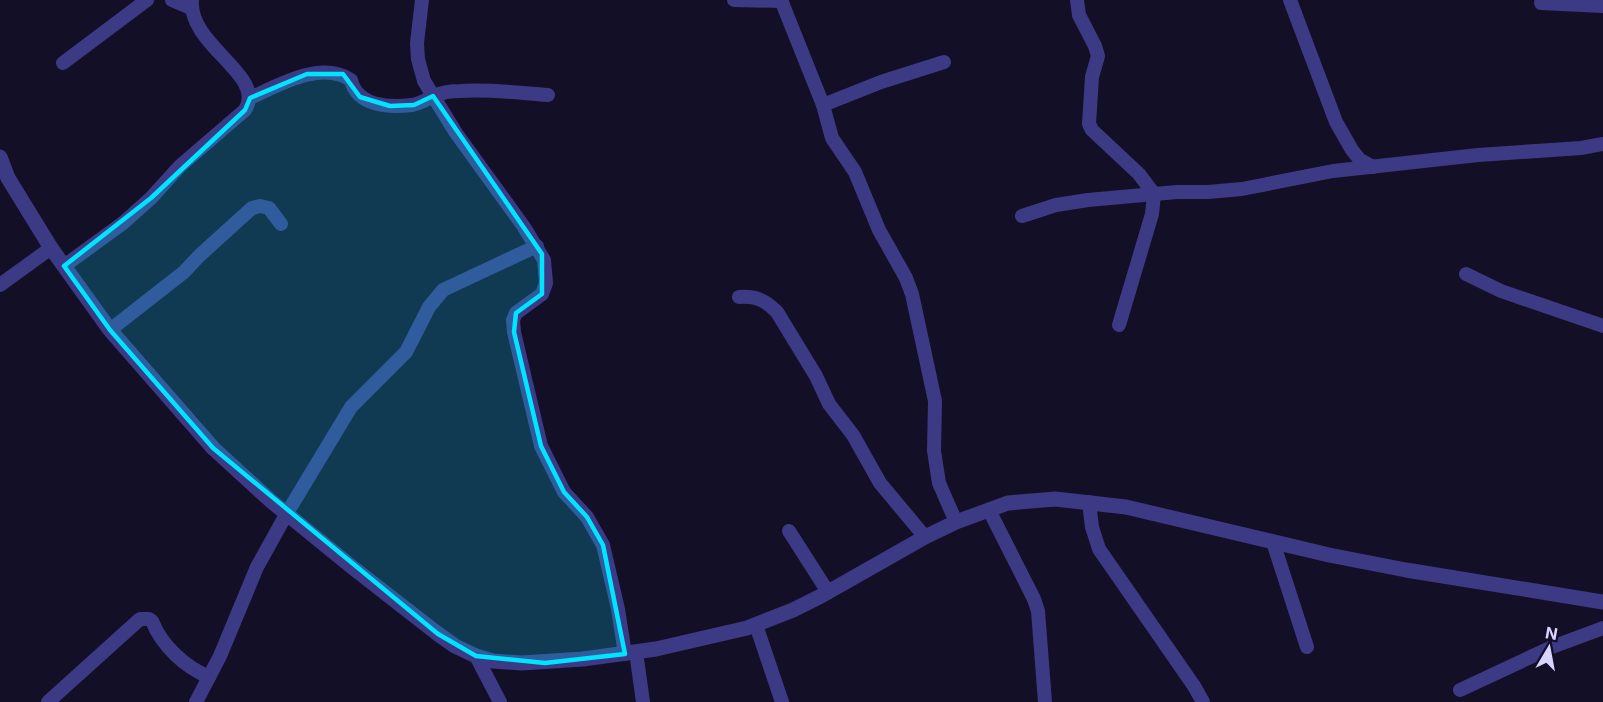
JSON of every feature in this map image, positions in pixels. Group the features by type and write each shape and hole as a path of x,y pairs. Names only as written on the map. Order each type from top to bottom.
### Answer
{"street":[{"path":"63,63 147,0"},
{"path":"64,266 123,223 151,198 180,166 245,110 250,98 247,88 234,67 207,42 200,32 191,4 172,0"},
{"path":"422,0 417,44 418,59 424,81 456,133 537,246 544,260 546,283 542,294 520,309 513,320 523,373 541,446 564,492 587,517 603,545 643,702"},
{"path":"734,0 781,0 824,105 832,138 855,172 879,230 906,278 912,294 935,401 934,451 937,474 943,495 956,522"},
{"path":"1077,0 1079,15 1098,56 1092,77 1089,124 1092,130 1139,174 1154,194 1152,214 1119,325"},
{"path":"1290,0 1336,122 1360,160 1373,167"},
{"path":"1541,3 1603,6"},
{"path":"824,105 881,82 944,62"},
{"path":"250,98 307,74 323,73 343,74 351,80 354,90 360,97 369,102 390,106 414,105 448,92 477,90 548,95"},
{"path":"1022,216 1056,205 1154,194 1242,189 1292,177 1478,155 1581,148 1603,144"},
{"path":"0,157 8,178 51,248 110,330 213,448 286,513 438,634 455,646 493,661 522,663 564,661 630,653 714,637 756,625 828,592 956,522 1008,503 1032,500 1055,499 1126,507 1273,542 1406,570 1603,602"},
{"path":"110,330 184,272 252,208 260,206 269,208 282,224"},
{"path":"196,702 220,656 257,567 286,513 351,407 399,360 429,307 443,290 537,246"},
{"path":"0,285 51,248"},
{"path":"1466,274 1501,291 1603,326"},
{"path":"739,297 759,298 777,312 816,376 829,404 853,435 880,483 925,537"},
{"path":"1089,502 1098,549 1203,702"},
{"path":"989,510 1036,605 1040,628 1045,702"},
{"path":"789,531 828,592"},
{"path":"1273,542 1308,647"},
{"path":"48,702 140,619 144,618 152,621 162,640 181,660 198,673 209,677"},
{"path":"756,625 782,702"},
{"path":"1461,690 1552,646 1603,628"},
{"path":"476,656 500,702"}],"highlighted area":[{"path":"307,74 343,74 360,97 390,106 414,105 433,96 542,254 542,294 516,313 514,332 541,446 564,492 587,517 603,545 625,654 545,663 476,656 438,634 213,448 110,330 64,266 151,198 245,110 250,98"}]}
